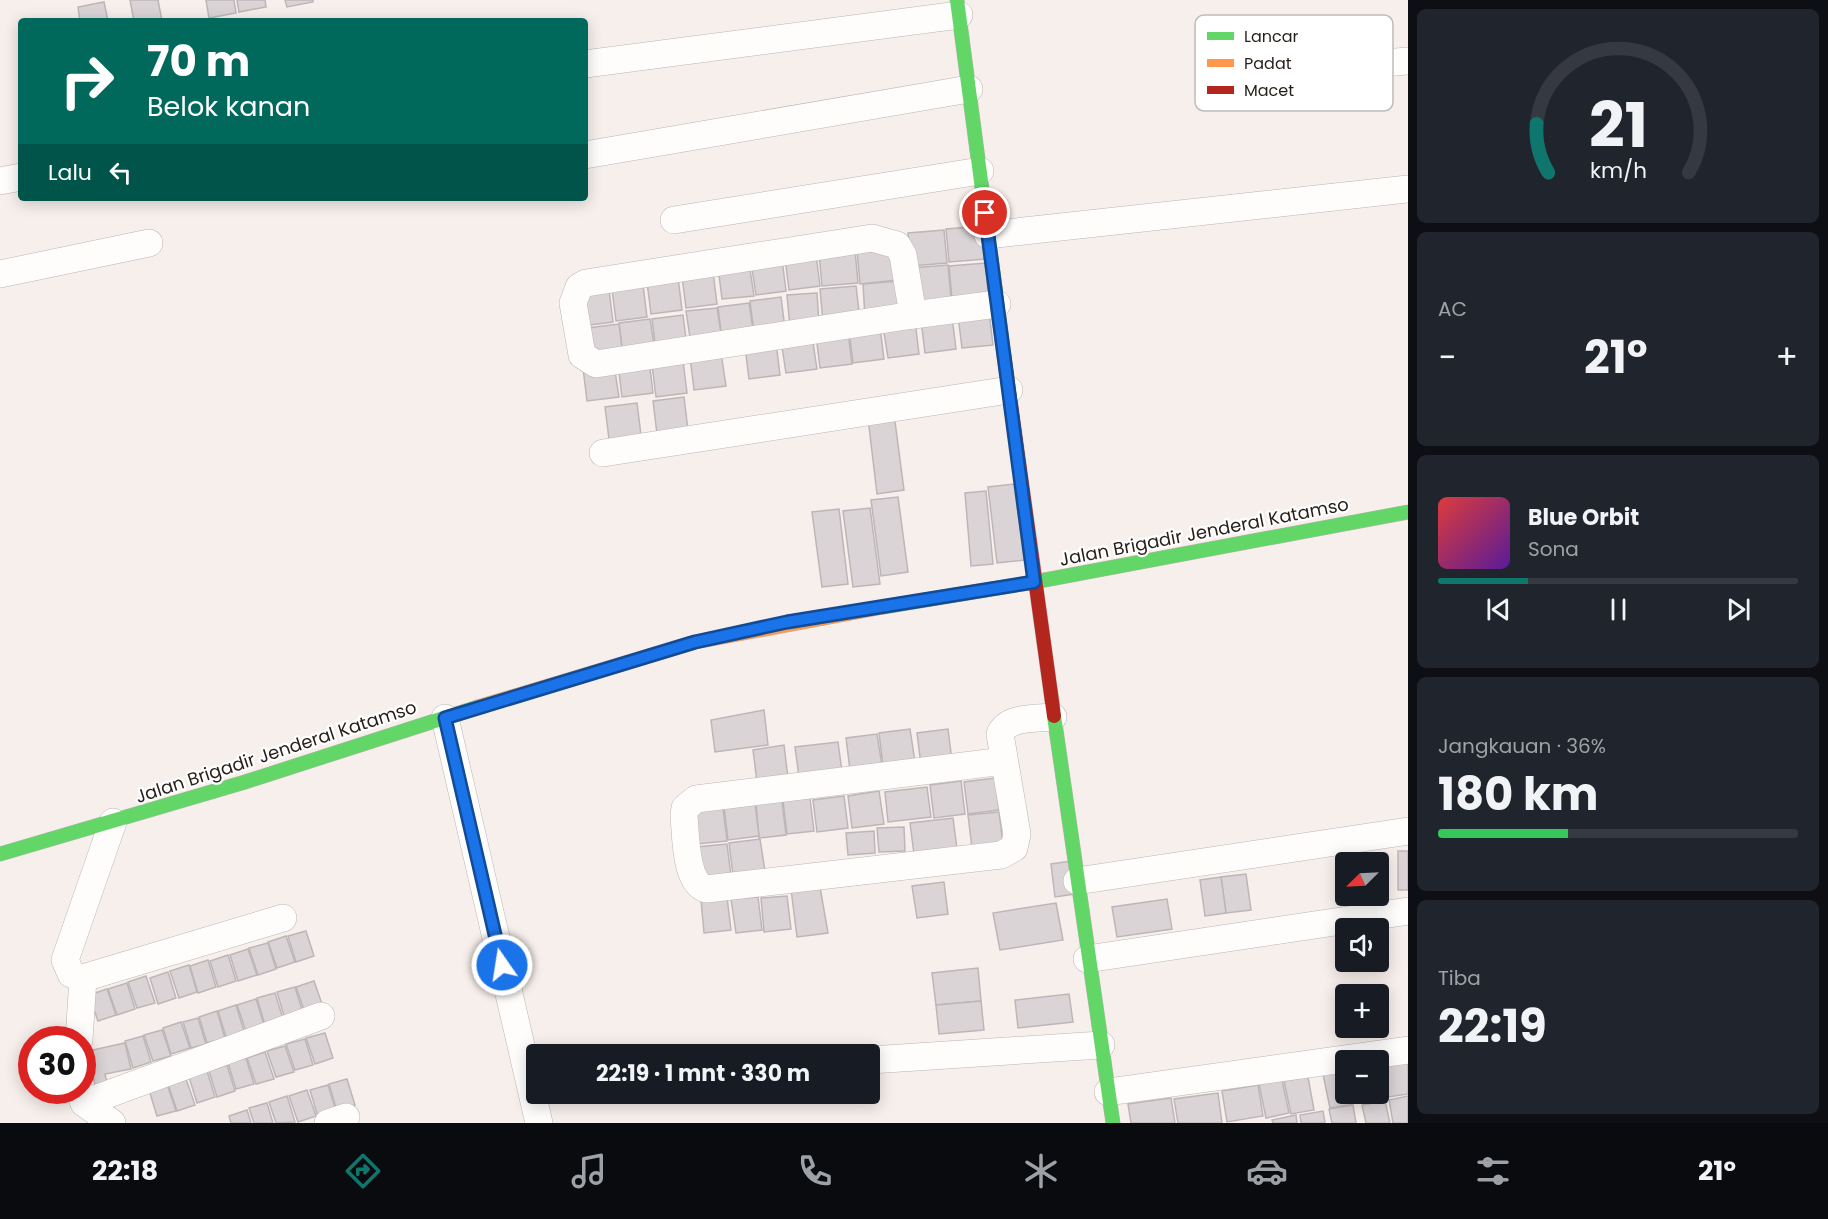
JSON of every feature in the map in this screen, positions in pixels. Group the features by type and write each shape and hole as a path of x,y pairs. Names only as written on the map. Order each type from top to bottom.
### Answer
{"main road":[{"path":"958,7 1034,582 1113,1123"},
{"name":"Jalan Brigadir Jenderal Katamso","path":"0,854 113,822 635,659 714,638 787,622 1034,582 1408,512"}],"street":[{"path":"588,64 958,7"},
{"path":"1393,62 1408,61"},
{"path":"588,155 969,89"},
{"path":"674,220 980,171"},
{"path":"0,181 18,178"},
{"path":"988,235 1408,189"},
{"path":"914,315 903,255 897,246 872,238 586,283 579,287 573,303 582,356 596,364 997,304"},
{"path":"0,274 148,243"},
{"path":"603,453 1009,390"},
{"path":"1004,761 696,800 685,808 684,816 692,878 706,890 1001,855 1014,848 1017,834 1000,734 1003,727 1011,722 1053,717"},
{"path":"445,718 539,1123"},
{"path":"113,822 65,960 71,974 83,978 283,918"},
{"path":"1077,881 1408,831"},
{"path":"1088,959 1408,911"},
{"path":"80,1026 83,978"},
{"path":"96,1092 321,1016"},
{"path":"880,1059 1101,1045"},
{"path":"1108,1092 1408,1050"},
{"path":"90,1104 112,1123"}],"building":[{"path":"130,0 158,0 161,18 133,18"},
{"path":"206,0 234,0 236,13 209,18"},
{"path":"237,0 265,0 266,7 239,12"},
{"path":"285,0 313,0 313,2 287,7"},
{"path":"104,2 107,18 80,18 78,7"},
{"path":"982,226 986,259 949,262 946,229"},
{"path":"944,230 947,263 911,266 908,233"},
{"path":"894,247 897,280 860,284 857,250"},
{"path":"855,250 858,283 822,286 819,253"},
{"path":"816,254 820,286 789,290 785,258"},
{"path":"782,259 786,291 756,295 751,262"},
{"path":"749,263 754,296 722,299 718,267"},
{"path":"986,263 988,296 952,299 949,266"},
{"path":"948,265 951,299 914,302 911,268"},
{"path":"713,272 717,304 686,308 682,276"},
{"path":"678,277 682,310 651,314 647,282"},
{"path":"899,281 902,314 865,317 863,284"},
{"path":"643,285 647,317 616,321 612,289"},
{"path":"856,286 860,320 823,323 820,289"},
{"path":"609,290 613,322 582,326 578,294"},
{"path":"817,293 819,324 790,327 787,295"},
{"path":"781,297 785,329 754,333 750,301"},
{"path":"749,303 754,336 722,340 718,307"},
{"path":"717,308 722,340 691,344 686,311"},
{"path":"989,312 993,345 962,348 958,316"},
{"path":"683,315 687,347 656,351 652,319"},
{"path":"952,317 956,349 925,353 921,320"},
{"path":"650,319 655,351 623,355 619,323"},
{"path":"915,321 919,354 888,358 883,326"},
{"path":"619,324 623,356 592,360 587,328"},
{"path":"880,327 884,359 853,363 849,331"},
{"path":"848,332 852,364 820,368 816,335"},
{"path":"812,336 817,369 786,373 781,340"},
{"path":"776,343 780,375 749,379 745,347"},
{"path":"721,353 726,386 694,390 690,357"},
{"path":"649,360 653,393 622,397 618,364"},
{"path":"683,361 687,393 656,397 652,365"},
{"path":"614,365 619,397 587,401 583,368"},
{"path":"684,397 688,430 657,434 653,401"},
{"path":"637,403 641,435 609,439 605,407"},
{"path":"894,414 904,490 877,494 868,418"},
{"path":"1014,484 1024,560 997,563 988,487"},
{"path":"986,491 993,564 971,566 965,493"},
{"path":"898,497 908,572 881,576 871,500"},
{"path":"870,508 880,584 853,587 843,511"},
{"path":"839,509 848,584 822,587 812,512"},
{"path":"764,710 768,745 715,752 711,720"},
{"path":"910,729 915,762 883,766 879,733"},
{"path":"948,729 952,761 921,765 917,733"},
{"path":"877,734 882,766 850,770 846,738"},
{"path":"838,742 842,772 799,777 795,747"},
{"path":"784,745 788,778 757,782 753,750"},
{"path":"995,778 999,810 968,814 964,782"},
{"path":"961,781 965,814 934,818 930,785"},
{"path":"927,787 931,817 888,822 885,792"},
{"path":"879,791 884,824 852,828 848,796"},
{"path":"844,796 848,828 817,832 813,800"},
{"path":"810,798 814,831 787,834 783,801"},
{"path":"782,801 786,835 759,838 756,804"},
{"path":"755,804 759,836 728,840 724,807"},
{"path":"723,808 727,841 696,844 692,812"},
{"path":"999,812 1003,844 972,848 968,815"},
{"path":"953,818 957,849 914,854 910,823"},
{"path":"904,827 905,851 879,852 877,828"},
{"path":"874,831 875,853 848,855 846,833"},
{"path":"760,839 765,871 733,875 729,843"},
{"path":"727,844 731,876 700,880 696,847"},
{"path":"1398,851 1408,851 1408,890 1398,890"},
{"path":"1071,861 1075,894 1055,897 1051,864"},
{"path":"1246,874 1251,910 1226,913 1221,877"},
{"path":"1221,877 1226,913 1205,916 1200,880"},
{"path":"944,882 948,914 917,918 912,886"},
{"path":"820,887 828,933 797,937 791,889"},
{"path":"787,896 791,929 764,932 761,898"},
{"path":"727,897 731,930 704,933 701,900"},
{"path":"758,897 762,930 736,933 731,899"},
{"path":"1167,899 1172,929 1117,937 1112,907"},
{"path":"1056,903 1063,940 1000,950 993,913"},
{"path":"306,931 314,956 296,962 288,936"},
{"path":"286,936 295,962 277,968 268,942"},
{"path":"268,943 276,969 258,975 249,948"},
{"path":"248,949 257,975 238,981 230,955"},
{"path":"228,955 236,981 218,987 210,961"},
{"path":"208,960 216,987 198,993 190,966"},
{"path":"189,965 197,992 179,998 170,971"},
{"path":"978,968 981,1001 936,1005 932,973"},
{"path":"168,972 176,998 158,1004 150,978"},
{"path":"146,976 155,1003 137,1008 128,982"},
{"path":"314,981 323,1007 305,1013 296,987"},
{"path":"127,983 135,1009 117,1015 108,989"},
{"path":"295,987 303,1013 285,1019 277,992"},
{"path":"107,989 116,1015 98,1021 89,995"},
{"path":"275,993 283,1019 265,1025 257,998"},
{"path":"1069,994 1073,1022 1018,1028 1015,1000"},
{"path":"256,999 264,1025 246,1031 237,1005"},
{"path":"981,1001 984,1030 939,1034 936,1005"},
{"path":"236,1005 244,1031 226,1037 218,1011"},
{"path":"217,1011 225,1038 207,1043 199,1017"},
{"path":"198,1018 206,1044 191,1048 183,1022"},
{"path":"181,1022 190,1048 171,1054 163,1028"},
{"path":"162,1030 171,1056 153,1061 144,1035"},
{"path":"325,1033 333,1058 315,1064 306,1038"},
{"path":"143,1036 151,1062 133,1068 125,1041"},
{"path":"305,1039 313,1065 295,1070 286,1044"},
{"path":"125,1043 131,1069 105,1074 107,1084 96,1090 96,1049"},
{"path":"285,1046 294,1072 276,1077 267,1051"},
{"path":"265,1052 274,1079 256,1084 247,1058"},
{"path":"246,1058 254,1084 236,1089 228,1063"},
{"path":"1408,1059 1408,1094 1389,1097 1389,1063"},
{"path":"227,1065 235,1091 217,1097 209,1071"},
{"path":"207,1071 215,1097 197,1103 189,1077"},
{"path":"1335,1072 1335,1104 1353,1104 1330,1108 1323,1074"},
{"path":"1308,1077 1314,1110 1291,1114 1284,1081"},
{"path":"186,1079 195,1105 177,1111 168,1084"},
{"path":"347,1079 355,1105 337,1111 329,1084"},
{"path":"1282,1080 1289,1113 1266,1118 1259,1084"},
{"path":"167,1084 176,1111 157,1116 149,1090"},
{"path":"328,1085 336,1111 318,1117 310,1090"},
{"path":"1258,1085 1263,1116 1227,1122 1222,1091"},
{"path":"307,1090 316,1116 298,1122 289,1096"},
{"path":"1218,1093 1222,1123 1178,1123 1174,1099"},
{"path":"287,1096 295,1122 276,1123 269,1102"},
{"path":"1408,1096 1408,1123 1393,1123 1389,1100"},
{"path":"1171,1098 1175,1123 1131,1123 1128,1104"},
{"path":"267,1103 273,1123 254,1123 249,1108"},
{"path":"1386,1104 1390,1123 1366,1123 1362,1105"},
{"path":"1353,1105 1356,1123 1332,1123 1329,1109"},
{"path":"247,1110 251,1123 231,1123 229,1116"},
{"path":"1323,1111 1325,1123 1301,1123 1300,1115"},
{"path":"1296,1115 1297,1123 1273,1123 1272,1120"}],"traffic: fast":[{"path":"957,0 1004,355"},
{"path":"883,607 1034,582 1408,512"},
{"path":"0,854 245,782 478,707"},
{"path":"1054,716 1113,1123"}],"traffic: slow":[{"path":"478,707 695,642 883,607"}],"traffic: jam":[{"path":"1004,355 1054,716"}],"route":[{"path":"502,965 445,718 560,681 695,642 787,622 1034,582 985,213"}]}
